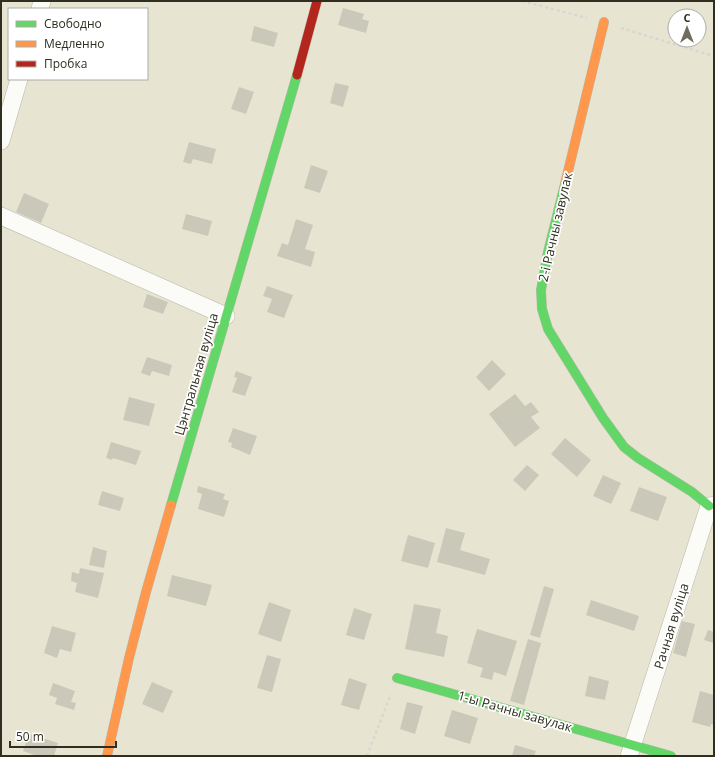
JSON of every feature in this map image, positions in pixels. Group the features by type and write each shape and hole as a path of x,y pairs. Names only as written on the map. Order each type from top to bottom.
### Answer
{"street":[{"name":"Цэнтральная вуліца","path":"107,756 129,658 146,592 296,79 317,1"},
{"name":"2-і Рачны завулак","path":"604,22 548,252 541,290 542,309 548,329 603,418 624,447 638,458 692,492 711,506"},
{"path":"1,141 19,80"},
{"path":"1,216 226,316"},
{"name":"Рачная вуліца","path":"631,751 711,506"},
{"name":"1-ы Рачны завулак","path":"397,678 513,710 631,751 671,756"}],"path":[{"path":"366,756 397,678"}],"building":[{"path":"343,8 364,14 362,19 369,21 366,33 338,25"},
{"path":"254,26 278,33 274,47 251,41"},
{"path":"335,83 349,86 343,107 330,103"},
{"path":"239,87 254,92 246,114 231,109"},
{"path":"189,142 216,149 212,164 193,159 191,164 183,162"},
{"path":"311,165 328,171 320,193 304,188"},
{"path":"24,193 49,204 41,223 16,212"},
{"path":"186,214 212,221 208,236 182,229"},
{"path":"296,219 313,225 305,249 315,252 311,267 277,256 282,243 288,245"},
{"path":"267,286 293,295 284,318 267,312 272,299 263,296"},
{"path":"147,294 168,302 163,314 143,307"},
{"path":"147,357 172,365 169,376 152,371 150,376 141,373"},
{"path":"492,360 506,374 489,391 476,377"},
{"path":"236,371 252,377 245,396 232,392 237,378 234,377"},
{"path":"515,394 525,406 531,402 539,412 531,417 540,428 515,447 489,414"},
{"path":"129,397 155,404 149,426 123,420"},
{"path":"233,428 257,436 250,455 231,447 232,443 228,442"},
{"path":"565,438 591,460 577,477 551,454"},
{"path":"111,442 141,451 136,465 113,458 112,460 106,458"},
{"path":"527,465 539,475 525,491 513,480"},
{"path":"603,475 621,483 611,504 593,496"},
{"path":"198,486 225,494 223,499 229,501 224,517 198,509 202,494 197,492"},
{"path":"639,487 667,497 658,521 630,511"},
{"path":"102,491 124,498 120,511 98,505"},
{"path":"446,528 465,533 460,550 490,559 485,575 437,562"},
{"path":"408,535 435,543 428,568 401,561"},
{"path":"93,547 107,551 104,568 89,565"},
{"path":"80,568 104,573 98,598 75,592 77,583 71,581 72,572 79,574"},
{"path":"172,575 212,585 206,606 167,596"},
{"path":"544,586 554,589 540,638 530,635"},
{"path":"591,600 639,616 634,631 586,615"},
{"path":"269,602 291,610 281,642 258,634"},
{"path":"414,604 441,609 436,633 448,636 444,657 405,649"},
{"path":"354,608 372,614 364,640 346,635"},
{"path":"682,621 695,624 686,657 673,653"},
{"path":"52,626 76,633 71,652 60,649 57,658 44,653"},
{"path":"477,629 517,641 506,676 494,672 492,680 480,677 483,668 467,663"},
{"path":"708,630 714,632 714,643 704,640"},
{"path":"528,639 541,643 524,705 510,701"},
{"path":"267,655 281,659 272,692 257,688"},
{"path":"589,676 609,681 605,700 585,696"},
{"path":"349,678 367,684 359,710 341,705"},
{"path":"152,682 173,691 163,713 142,704"},
{"path":"53,683 75,691 71,702 76,703 74,710 55,704 57,698 49,695"},
{"path":"700,691 714,695 714,725 711,724 710,727 692,722"},
{"path":"407,702 423,706 415,734 400,729"},
{"path":"452,710 478,718 470,744 444,736"},
{"path":"29,734 58,743 54,756 37,756 23,751"},
{"path":"515,745 536,751 534,756 512,756"}],"traffic: fast":[{"path":"171,505 297,75"},
{"path":"565,184 548,252 541,290 542,309 548,329 603,418 624,447 638,458 692,492 709,506"},
{"path":"397,678 671,756"}],"traffic: slow":[{"path":"565,184 604,22"},
{"path":"107,756 129,658 171,505"}],"traffic: jam":[{"path":"297,75 317,1"}]}
